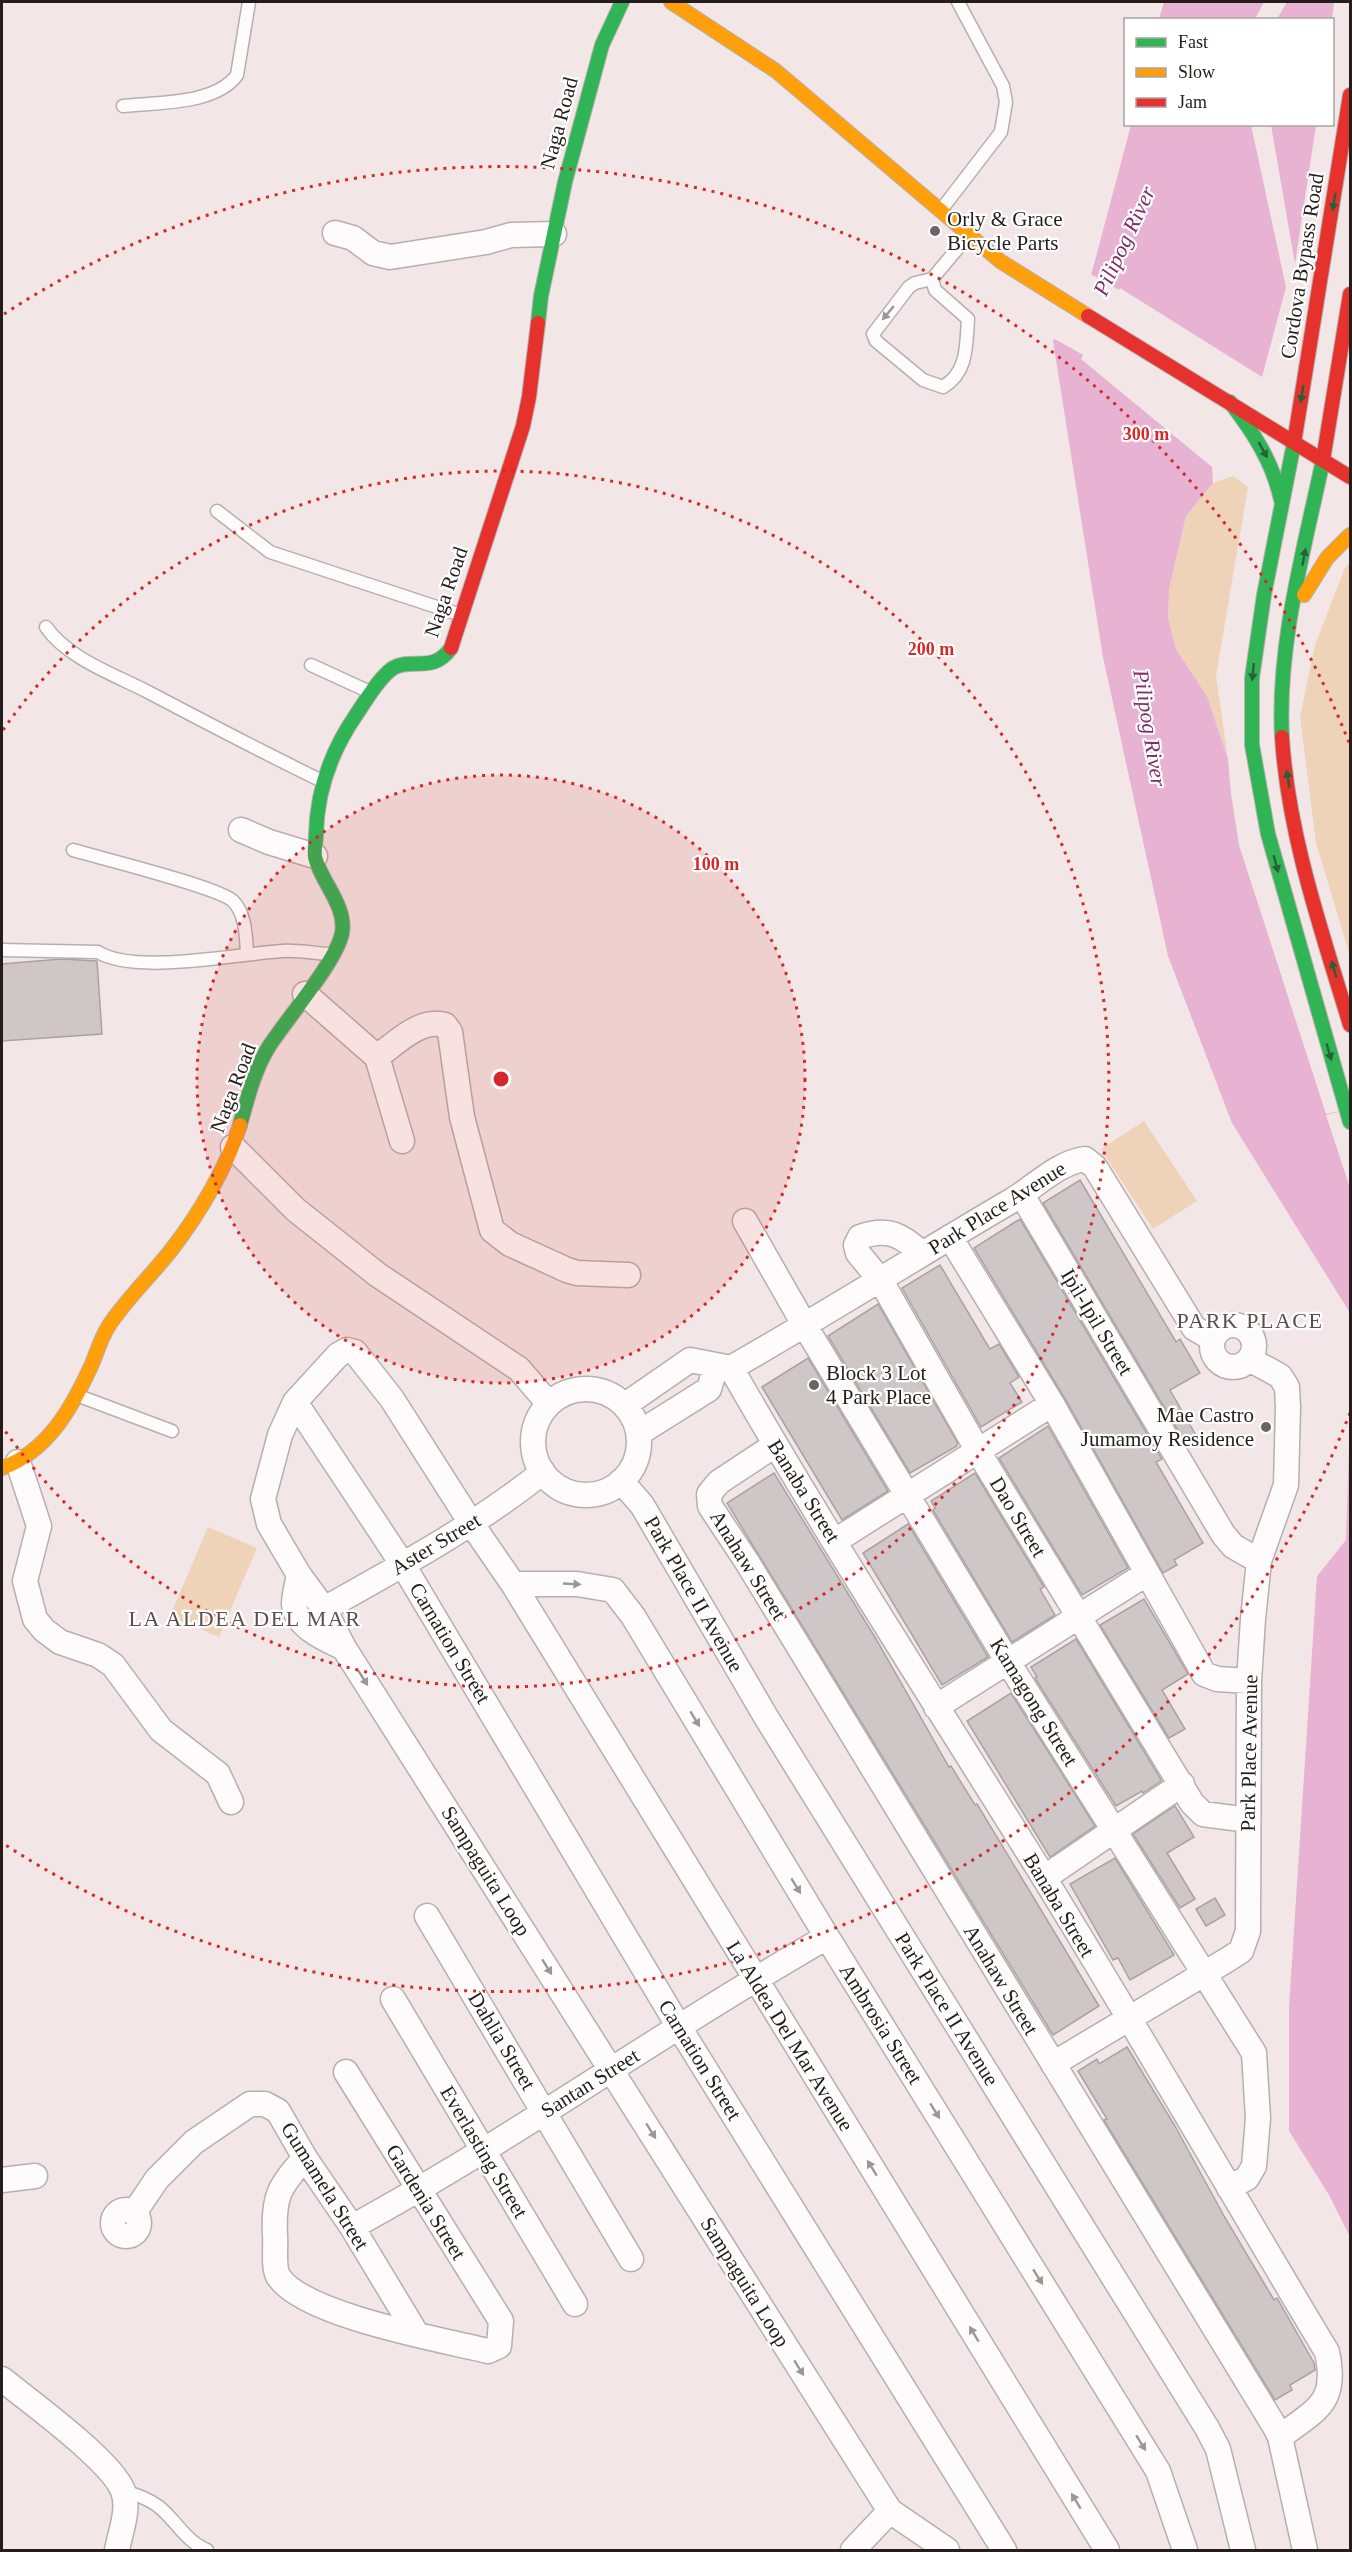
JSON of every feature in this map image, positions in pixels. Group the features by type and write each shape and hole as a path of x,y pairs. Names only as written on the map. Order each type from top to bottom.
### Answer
{"main road":[{"name":"Naga Road","path":"10,1465 48,1439 78,1395 108,1328 172,1248 233,1147 250,1090 267,1050 333,954 342,933 340,912 315,856 316,827 323,782 334,754 371,692 395,667 436,662 446,655 454,643 523,426 529,397 541,296 565,182 602,45 622,2"},
{"path":"671,2 776,71 1000,261 1350,477"},
{"name":"Cordova Bypass Road","path":"1348,1116 1268,834 1252,745 1250,710 1254,655 1294,443 1350,95"},
{"path":"1350,294 1282,686 1284,758 1295,822 1350,1025"},
{"path":"1230,402 1264,451 1276,478 1282,505"},
{"path":"1293,614 1327,558 1350,535"}],"street":[{"path":"335,233 353,238 373,254 390,257 486,242 511,235 554,234"},
{"path":"241,830 269,842 315,856"},
{"path":"305,994 377,1057 402,1141"},
{"path":"377,1057 424,1024 435,1022 445,1024 450,1032 462,1117 492,1230 510,1244 567,1270 578,1273 628,1275"},
{"path":"233,1147 296,1210 378,1275 519,1369 549,1404"},
{"name":"Park Place Avenue","path":"724,1367 805,1326 881,1281 1022,1195 1070,1161 1085,1159 1095,1167 1194,1328 1213,1339"},
{"name":"Ipil-Ipil Street","path":"1022,1195 1223,1534 1233,1546 1259,1561"},
{"name":"Kamagong Street","path":"745,1221 805,1326 1008,1662 1254,2053 1258,2118 1254,2166 1246,2178 1229,2188"},
{"name":"Dao Street","path":"922,1254 905,1238 896,1234 870,1233 860,1237 856,1245 858,1253 881,1281 978,1451 1192,1803 1203,1814 1248,1820"},
{"path":"950,1237 1052,1404 1204,1674 1217,1679 1249,1681"},
{"path":"1225,1326 1242,1327 1253,1341 1252,1354 1239,1366 1225,1366 1215,1358 1212,1351 1213,1339 1215,1334 1225,1326"},
{"name":"Sampaguita Loop","path":"471,1523 392,1399 355,1352 347,1350 338,1355 295,1402 280,1435 263,1499 269,1524 299,1575 324,1609 344,1647 890,2511 947,2550"},
{"name":"Park Place Avenue","path":"1053,2064 1206,1974 1241,1951 1246,1942 1248,1931 1249,1681 1259,1561 1286,1485 1288,1397 1287,1387 1280,1376 1249,1359"},
{"path":"625,1405 690,1360 724,1367 709,1389 639,1433"},
{"name":"Banaba Street","path":"724,1367 775,1445 1044,1878 1327,2352 1332,2375 1326,2399 1317,2409 1280,2437"},
{"path":"579,1389 595,1389 611,1394 625,1405 634,1418 639,1433 639,1449 635,1464 621,1482 602,1493 588,1495 574,1494 555,1485 543,1472 534,1451 533,1434 539,1418 549,1404 562,1394 579,1389"},
{"name":"Carnation Street","path":"295,1402 403,1564 679,2027 1004,2550"},
{"path":"835,1541 1052,1404"},
{"name":"Anahaw Street","path":"775,1445 719,1482 709,1494 710,1506 753,1571 1280,2437 1305,2550"},
{"path":"10,1465 39,1526 25,1581 35,1619 44,1630 60,1642 98,1655 113,1665 161,1730 218,1774 231,1802"},
{"name":"Aster Street","path":"324,1609 508,1500 543,1472"},
{"name":"Park Place II Avenue","path":"621,1482 642,1505 766,1717 1207,2428 1218,2449 1243,2550"},
{"name":"La Aldea Del Mar Avenue","path":"471,1523 513,1584 1107,2550"},
{"path":"936,1707 1146,1574"},
{"path":"299,1575 294,1606 301,1621 318,1635 344,1647"},
{"name":"Ambrosia Street","path":"513,1584 577,1584 613,1590 633,1616 827,1937 1158,2471 1185,2550"},
{"path":"1044,1878 1182,1784"},
{"name":"Dahlia Street","path":"428,1916 631,2259"},
{"name":"Santan Street","path":"352,2227 418,2191 613,2070 754,1978 827,1937"},
{"name":"Everlasting Street","path":"393,1999 575,2304"},
{"name":"Gardenia Street","path":"346,2072 501,2321 499,2346 488,2351 416,2333"},
{"name":"Gumamela Street","path":"134,2214 158,2179 194,2142 250,2104 265,2104 278,2111 305,2158 352,2227 416,2333"},
{"path":"305,2158 290,2174 276,2195 274,2219 277,2275 293,2292 339,2312 388,2329 416,2333"},
{"path":"2,2180 35,2176"},
{"path":"2,2379 94,2455 123,2491 126,2504 117,2550"},
{"path":"853,2550 890,2511"}],"lane":[{"path":"123,106 208,96 230,85 237,75 249,2"},
{"path":"940,211 1001,132 1006,102 1003,86 958,2"},
{"path":"932,279 935,290 968,319 966,353 962,369 953,381 943,387 923,380 876,341 873,334 909,287 915,283 932,279 969,236"},
{"path":"217,511 270,552 462,616"},
{"path":"46,627 52,636 79,656 231,737 323,782"},
{"path":"311,664 371,692"},
{"path":"73,850 203,888 232,900 241,913 248,954"},
{"path":"2,950 98,952 105,956 140,964 285,951 333,954"},
{"path":"78,1395 172,1431"},
{"path":"123,2491 141,2496 159,2507 189,2540 207,2550"}],"shaded area":[{"path":"1233,476 1248,487 1216,676 1228,759 1207,696 1176,649 1168,618 1169,589 1186,516 1213,483"},
{"path":"1350,562 1350,956 1316,843 1300,717 1315,645 1345,568"},
{"path":"1144,1121 1197,1201 1153,1229 1101,1149"},
{"path":"208,1527 257,1548 219,1637 170,1616"}],"water":[{"path":"1164,2 1264,2 1256,18 1159,18"},
{"path":"1287,2 1334,2 1332,18 1278,18"},
{"name":"Pilipog River","path":"1131,126 1251,126 1286,287 1262,377 1120,288 1081,359 1212,467 1213,483 1186,516 1169,589 1168,618 1176,649 1207,696 1228,759 1239,845 1326,1114 1350,1109 1350,1313 1232,1123 1168,956 1103,657 1053,341 1092,272"},
{"path":"1271,126 1316,126 1295,264"},
{"path":"1350,1415 1350,2237 1329,2195 1289,2131 1289,2007 1317,1576 1346,1540"}],"pier":[{"path":"1089,273 1121,291 1085,356 1053,338"},
{"path":"1350,1109 1350,1188 1326,1115"}],"building":[{"path":"61,959 97,961 102,1034 2,1041 2,964"},
{"path":"1080,1180 1176,1342 1180,1339 1200,1373 1170,1390 1197,1437 1186,1444 1043,1203"},
{"path":"1020,1219 1162,1459 1156,1462 1203,1543 1174,1560 1177,1565 1163,1573 1064,1397 974,1248"},
{"path":"940,1265 990,1349 999,1344 1019,1377 1010,1383 1022,1402 981,1427 902,1288"},
{"path":"878,1304 957,1442 957,1446 910,1473 828,1336"},
{"path":"808,1358 888,1491 842,1520 762,1387"},
{"path":"1048,1426 1128,1568 1082,1595 999,1458"},
{"path":"774,1473 876,1639 949,1767 951,1766 975,1805 977,1804 1099,2006 1053,2035 727,1503"},
{"path":"975,1473 1044,1587 1040,1589 1055,1615 1012,1642 933,1510 935,1508 931,1501"},
{"path":"908,1524 988,1657 942,1685 863,1553"},
{"path":"1144,1599 1188,1674 1162,1690 1185,1729 1169,1738 1100,1625"},
{"path":"1076,1639 1161,1781 1116,1806 1035,1678 1037,1677 1031,1667"},
{"path":"1011,1693 1095,1826 1050,1857 967,1721"},
{"path":"1175,1806 1194,1837 1167,1853 1195,1899 1180,1908 1133,1834"},
{"path":"1115,1858 1174,1955 1130,1980 1118,1958 1113,1960 1070,1884"},
{"path":"1215,1898 1225,1915 1206,1926 1196,1909"},
{"path":"1127,2047 1175,2126 1224,2216 1274,2300 1277,2298 1314,2363 1315,2370 1290,2385 1292,2390 1275,2400 1104,2120 1107,2119 1078,2071 1097,2059 1099,2064"}],"traffic: fast":[{"path":"538,323 541,296 565,182 602,45 622,2"},
{"path":"1230,402 1261,448 1273,473 1281,500"},
{"path":"1294,443 1264,595 1252,678 1252,745 1268,834 1350,1122"},
{"path":"1282,737 1282,702 1288,633 1300,563 1323,460"},
{"path":"240,1125 251,1086 263,1057 321,975 342,933 341,913 315,857 319,802 333,757 347,728 388,672 400,665 437,661 451,648"}],"traffic: slow":[{"path":"671,2 776,71 1000,261 1088,316"},
{"path":"1304,595 1327,558 1350,535"},
{"path":"2,1468 33,1451 67,1412 108,1327 192,1221 220,1173 240,1125"}],"traffic: jam":[{"path":"1294,443 1350,95"},
{"path":"1323,460 1350,294"},
{"path":"1088,316 1350,477"},
{"path":"451,648 523,426 538,323"},
{"path":"1282,737 1285,774 1299,847 1350,1025"}],"place":[{"name":"Orly & Grace Bicycle Parts","path":"935,231"},
{"name":"Block 3 Lot 4 Park Place","path":"814,1385"},
{"name":"Mae Castro Jumamoy Residence","path":"1266,1427"}],"district":[{"name":"PARK PLACE","path":"1250,1320"},
{"name":"LA ALDEA DEL MAR","path":"245,1618"}]}
